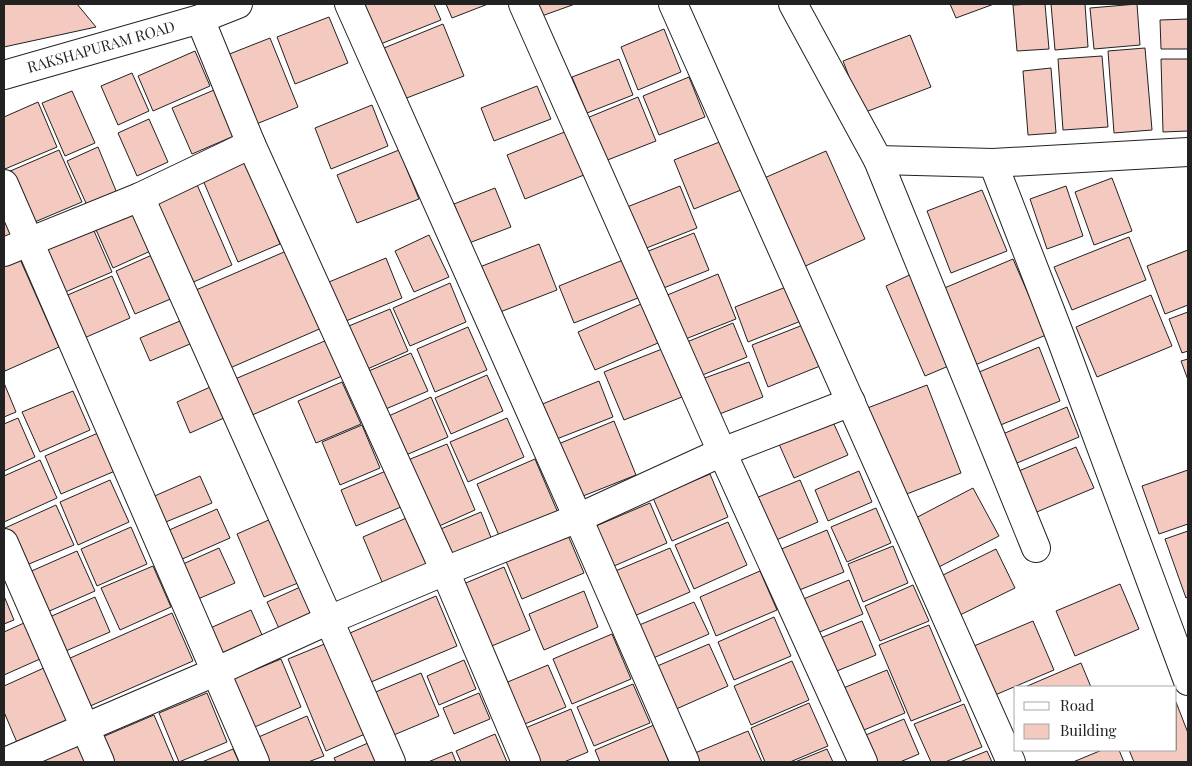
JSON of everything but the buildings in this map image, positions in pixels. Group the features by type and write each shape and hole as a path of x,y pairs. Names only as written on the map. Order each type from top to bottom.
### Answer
{"street":[{"name":"RAKSHAPURAM ROAD","path":"4,75 200,19 234,4"},
{"path":"349,4 685,762"},
{"path":"523,4 722,452 863,762"},
{"path":"673,4 1011,762"},
{"path":"793,4 878,160 1036,548"},
{"path":"200,19 251,144 445,571 526,762"},
{"path":"4,252 140,197 251,144"},
{"path":"878,160 993,164 1188,152"},
{"path":"993,164 1060,336 1188,681"},
{"path":"4,184 255,762"},
{"path":"140,197 392,762"},
{"path":"9,756 85,728 329,620 578,518 722,452 851,402"},
{"path":"4,543 100,762"}]}
